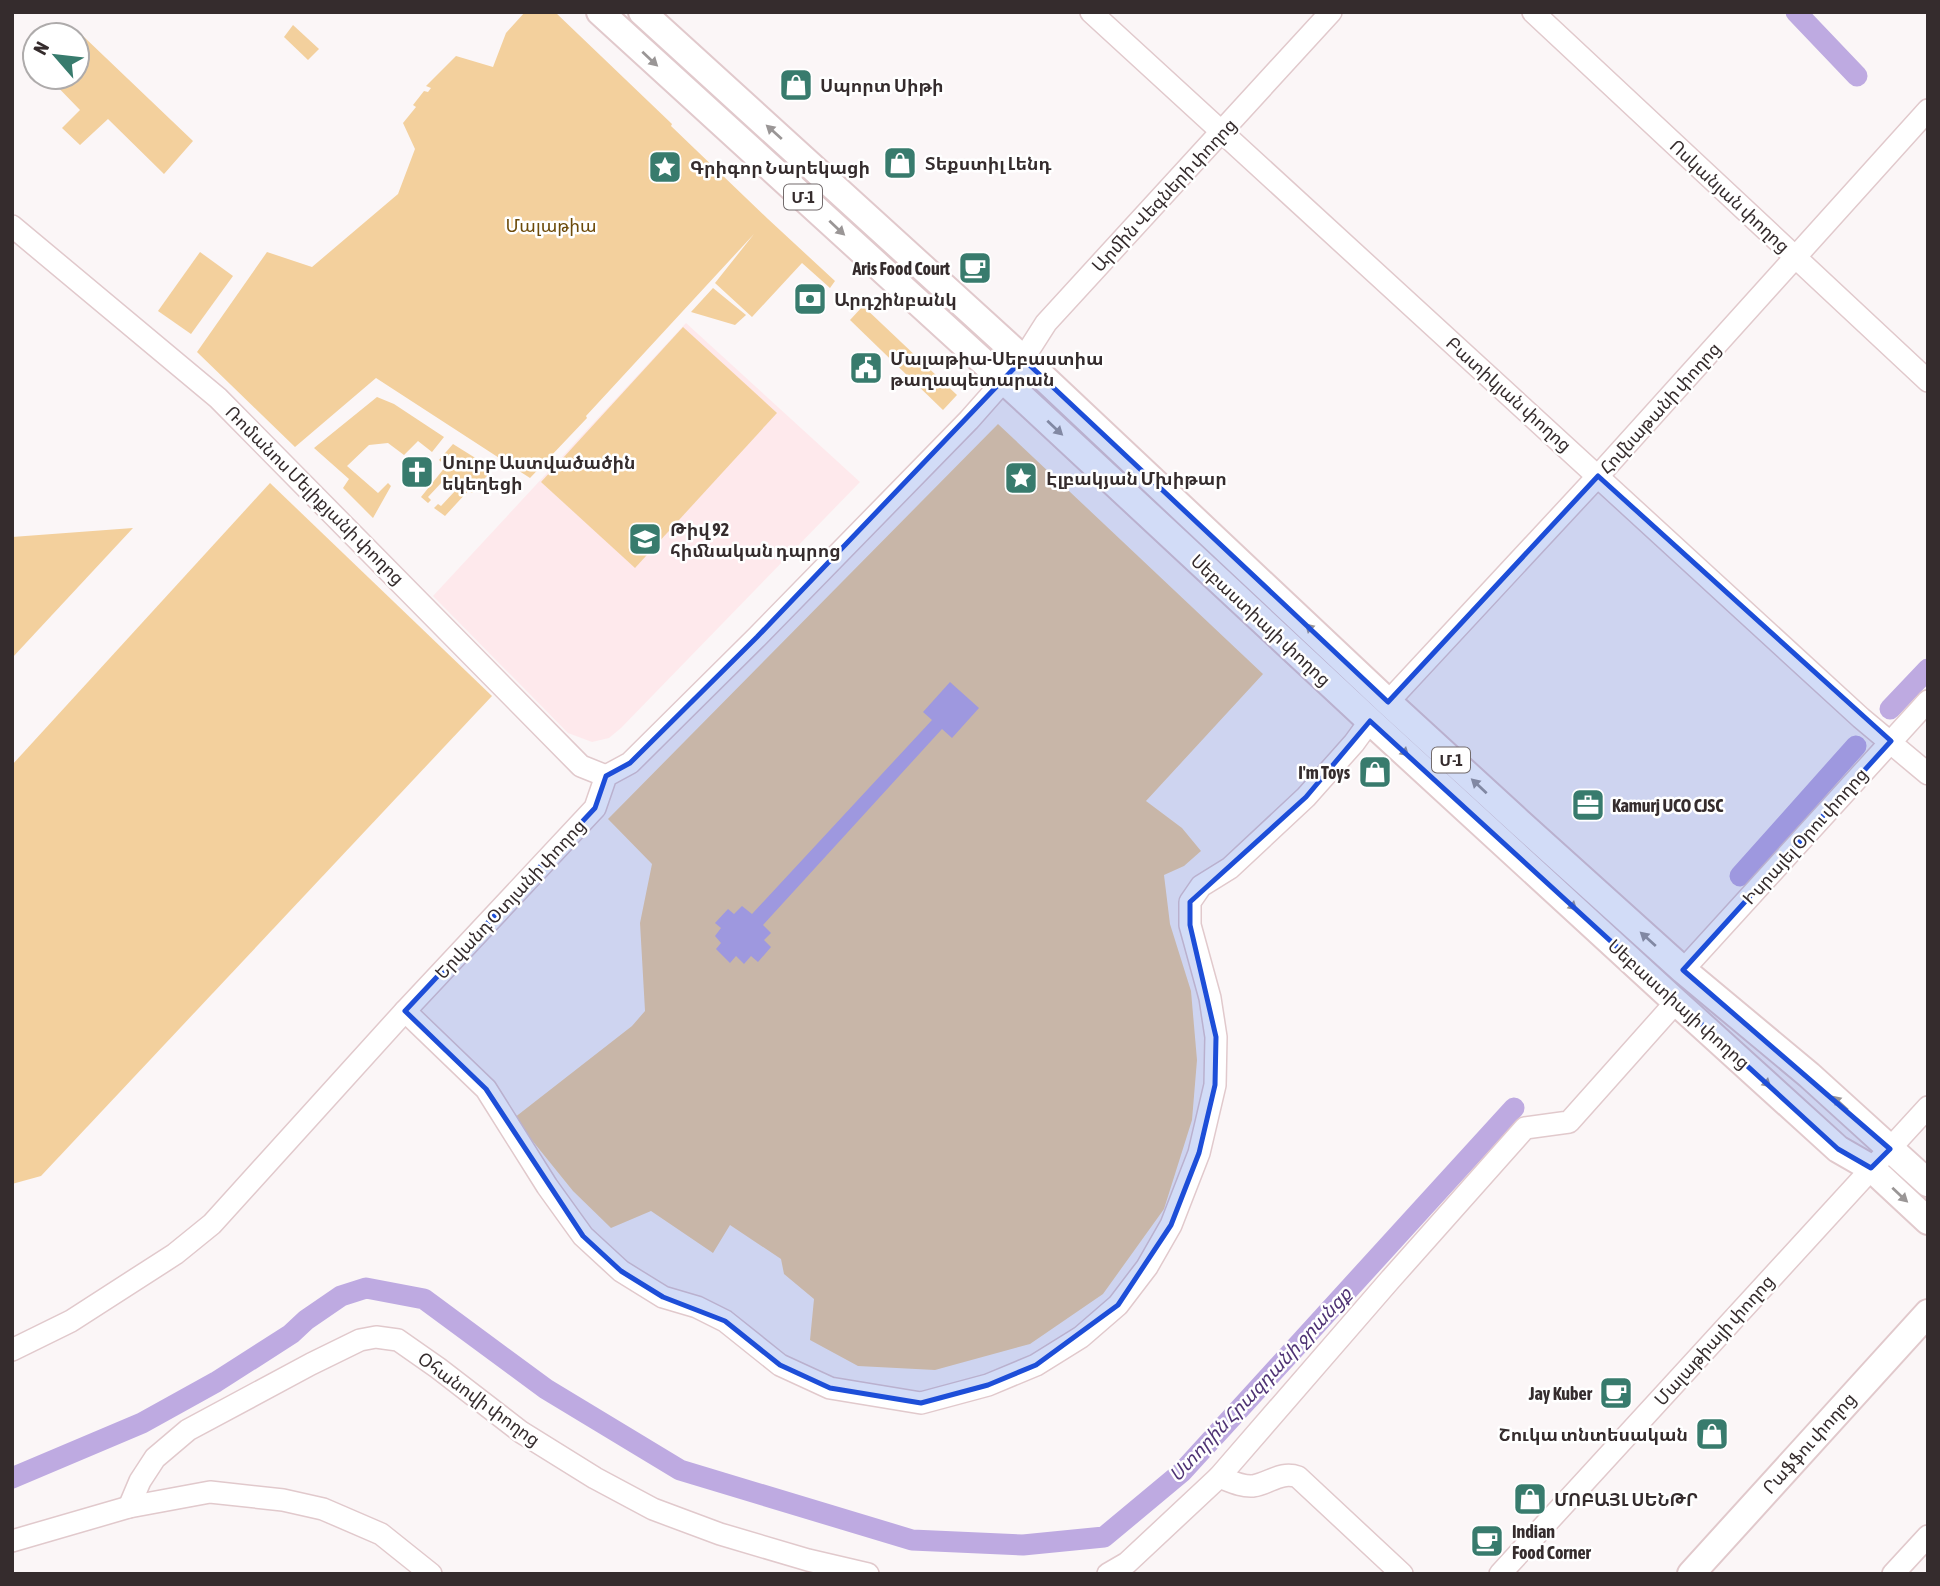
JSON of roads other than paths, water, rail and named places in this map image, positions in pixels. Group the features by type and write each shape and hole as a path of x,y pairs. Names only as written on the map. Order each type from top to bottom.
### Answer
{"main road":[{"name":"Սեբաստիայի փողոց","path":"600,12 1676,1002 1838,1149 1871,1168 1928,1221"},
{"name":"Սեբաստիայի փողոց","path":"642,12 1023,359 1388,702 1683,970 1809,1075 1928,1183"},
{"name":"Րաֆֆու փողոց","path":"1691,1574 1928,1313"}],"street":[{"name":"Բատիկյան փողոց","path":"1091,12 1861,718 1928,774"},
{"name":"Արմին Վեգների փողոց","path":"1004,382 1023,359 1046,323 1331,12"},
{"name":"Ոսկանյան փողոց","path":"1533,12 1928,381"},
{"name":"Հովնաթանի փողոց","path":"1388,702 1598,476 1928,110"},
{"name":"Ռոմանոս Մելիքյանի փողոց","path":"12,226 218,398 582,766 606,776"},
{"path":"606,776 630,763 640,754 1004,382"},
{"name":"Իսրայել Օրու փողոց","path":"1683,970 1928,701"},
{"path":"405,1011 486,1089 547,1186 583,1236 621,1270 663,1297 697,1307 725,1321 780,1364 830,1388 920,1403 988,1385 1036,1365 1081,1337 1118,1305 1147,1268 1171,1225 1199,1153 1215,1084 1216,1037 1210,998 1190,925 1190,902 1201,886 1230,868 1306,797 1370,721"},
{"name":"Երվանդ Օտյանի փողոց","path":"12,1350 71,1321 175,1254 212,1224 405,1011 595,808 606,776"},
{"path":"1108,1574 1127,1563 1219,1477 1525,1128 1569,1122 1676,1002"},
{"name":"Մալաթիայի փողոց","path":"1500,1574 1928,1107"},
{"name":"Օհանովի փողոց","path":"129,1507 140,1481 155,1458 188,1430 311,1364 360,1340 376,1337 398,1340 520,1432 595,1478 653,1508 720,1534 808,1560 868,1574"},
{"path":"1219,1477 1245,1486 1281,1475 1298,1477 1402,1574"},
{"path":"12,1541 129,1507 210,1492 283,1500 323,1509 381,1534 431,1574"},
{"path":"1894,1574 1928,1536"}],"waterway":[{"name":"Ստորին Հրազդանի ջրանցք","path":"1796,12 1857,76"},
{"name":"Ստորին Հրազդանի ջրանցք","path":"1890,709 1928,669"},
{"name":"Ստորին Հրազդանի ջրանցք","path":"1740,876 1856,746"},
{"name":"Ստորին Հրազդանի ջրանցք","path":"12,1478 142,1423 216,1382 291,1334 341,1296 366,1288 424,1299 546,1389 680,1470 912,1540 1023,1545 1104,1537 1182,1472 1514,1108"}],"place":[{"name":"Սպորտ Սիթի","path":"796,85"},
{"name":"Տեքստիլ Լենդ","path":"900,163"},
{"name":"Գրիգոր Նարեկացի","path":"665,167"},
{"name":"Aris Food Court","path":"975,268"},
{"name":"Արդշինբանկ","path":"810,299"},
{"name":"Մալաթիա-Սեբաստիա թաղապետարան","path":"866,368"},
{"name":"Սուրբ Աստվածածին եկեղեցի","path":"417,472"},
{"name":"Էլբակյան Մխիթար","path":"1021,478"},
{"name":"Թիվ 92 հիմնական դպրոց","path":"645,539"},
{"name":"I'm Toys","path":"1375,772"},
{"name":"Kamurj UCO CJSC","path":"1588,805"},
{"name":"Jay Kuber","path":"1616,1393"},
{"name":"Շուկա տնտեսական","path":"1712,1434"},
{"name":"ՄՈԲԱՅԼ ՍԵՆԹՐ","path":"1530,1499"},
{"name":"Indian Food Corner","path":"1487,1541"}],"park label":[{"name":"Մալաթիա","path":"551,225"}]}
